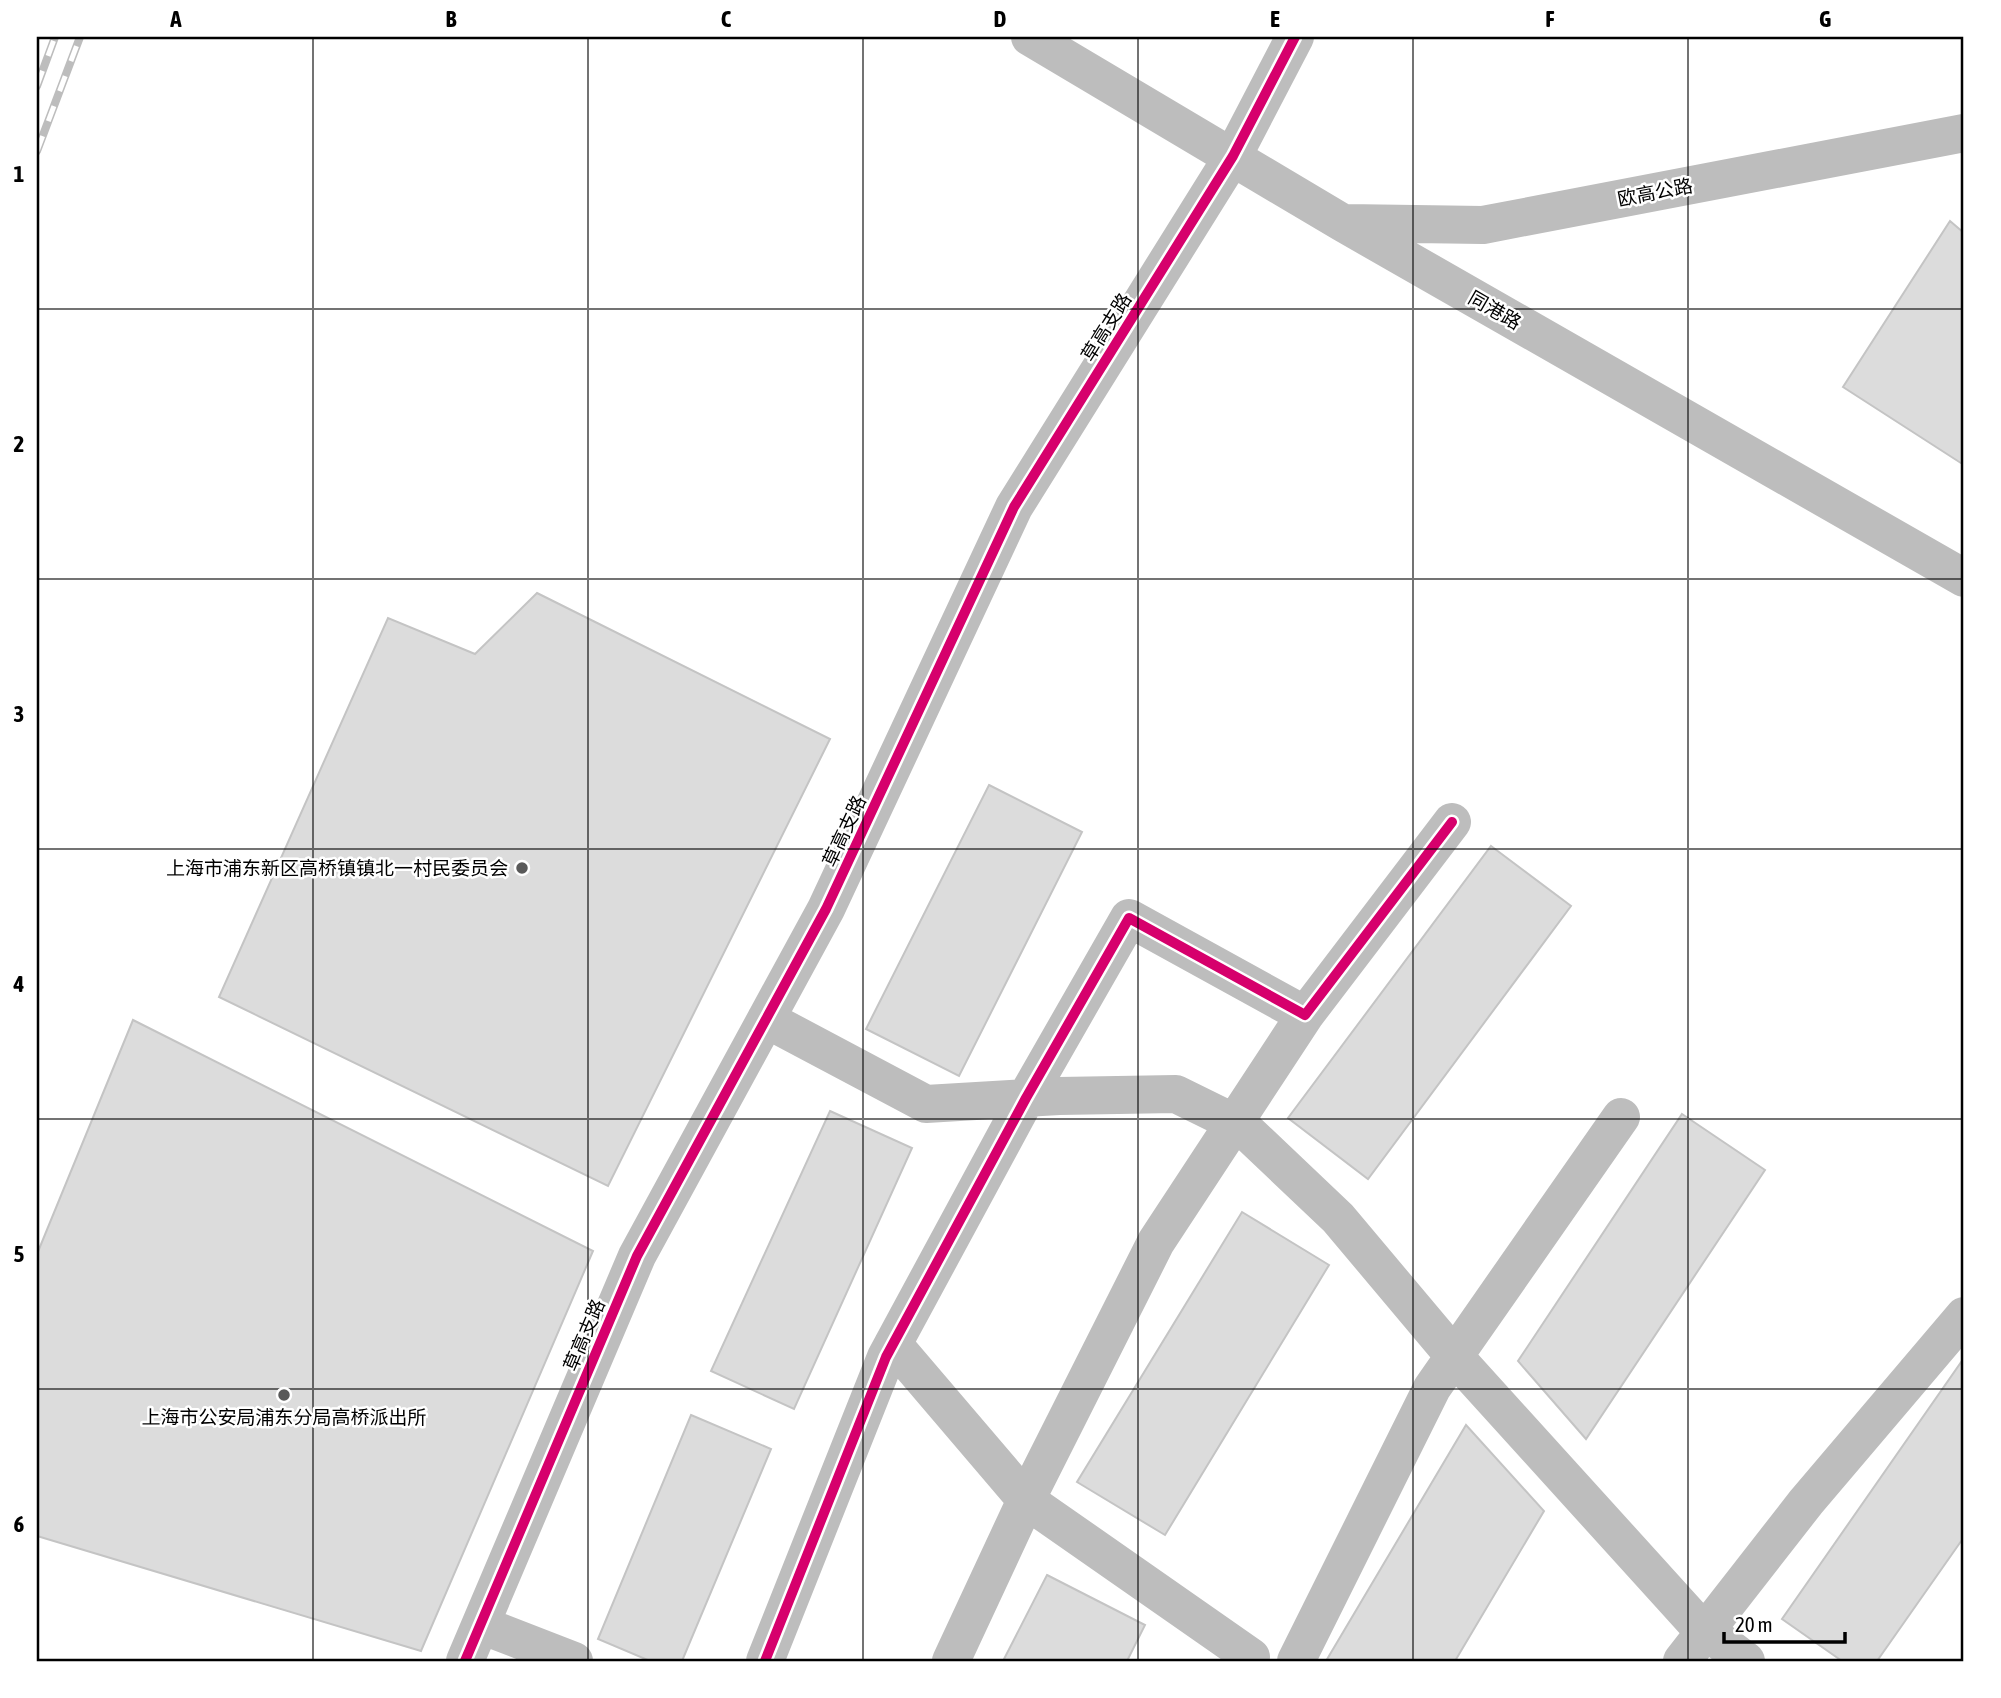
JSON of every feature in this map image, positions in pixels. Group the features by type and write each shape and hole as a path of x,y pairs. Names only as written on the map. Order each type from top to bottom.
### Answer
{"street":[{"name":"同港路","path":"1030,37 1343,223 1964,579"},
{"name":"草高支路","path":"466,1661 637,1256 826,909 1014,507 1233,156 1295,37"},
{"name":"欧高公路","path":"1343,223 1483,225 1964,133"},
{"path":"951,1661 1026,1500 1156,1242 1305,1015 1452,821"},
{"path":"765,1661 893,1344 1026,1098 1129,918 1305,1015"},
{"path":"766,1019 926,1104 1176,1094 1235,1122 1338,1218 1454,1356 1696,1623 1746,1661"},
{"path":"1296,1661 1432,1388 1621,1117"},
{"path":"1682,1661 1806,1502 1964,1317"},
{"path":"893,1344 1026,1500 1258,1660"},
{"path":"481,1625 574,1661"}],"building":[{"path":"1950,221 1964,233 1964,465 1843,387"},
{"name":"上海市浦东新区高桥镇镇北一村民委员会","path":"537,593 830,739 608,1186 219,997 388,618 475,654"},
{"path":"989,785 1082,832 959,1076 866,1029"},
{"path":"1491,846 1571,906 1368,1179 1288,1118"},
{"name":"上海市公安局浦东分局高桥派出所","path":"133,1020 593,1251 421,1651 37,1536 37,1254"},
{"path":"830,1111 912,1148 794,1409 711,1371"},
{"path":"1682,1114 1765,1170 1586,1439 1518,1361"},
{"path":"1242,1212 1329,1265 1165,1535 1077,1482"},
{"path":"1964,1358 1964,1537 1877,1661 1842,1661 1782,1619"},
{"path":"691,1415 771,1449 682,1661 650,1661 598,1639"},
{"path":"1466,1425 1544,1511 1455,1661 1326,1661"},
{"path":"1047,1575 1145,1625 1127,1661 1003,1661"}],"railway":[{"path":"37,86 55,37"},
{"path":"37,151 80,37"}],"cycle path":[{"path":"465,1661 637,1256 826,909 1014,507 1233,156 1295,37"},
{"path":"765,1661 886,1357 1026,1098 1129,918 1305,1015 1452,822"}],"place":[{"name":"上海市浦东新区高桥镇镇北一村民委员会","path":"522,868"},
{"name":"上海市公安局浦东分局高桥派出所","path":"284,1395"}]}
